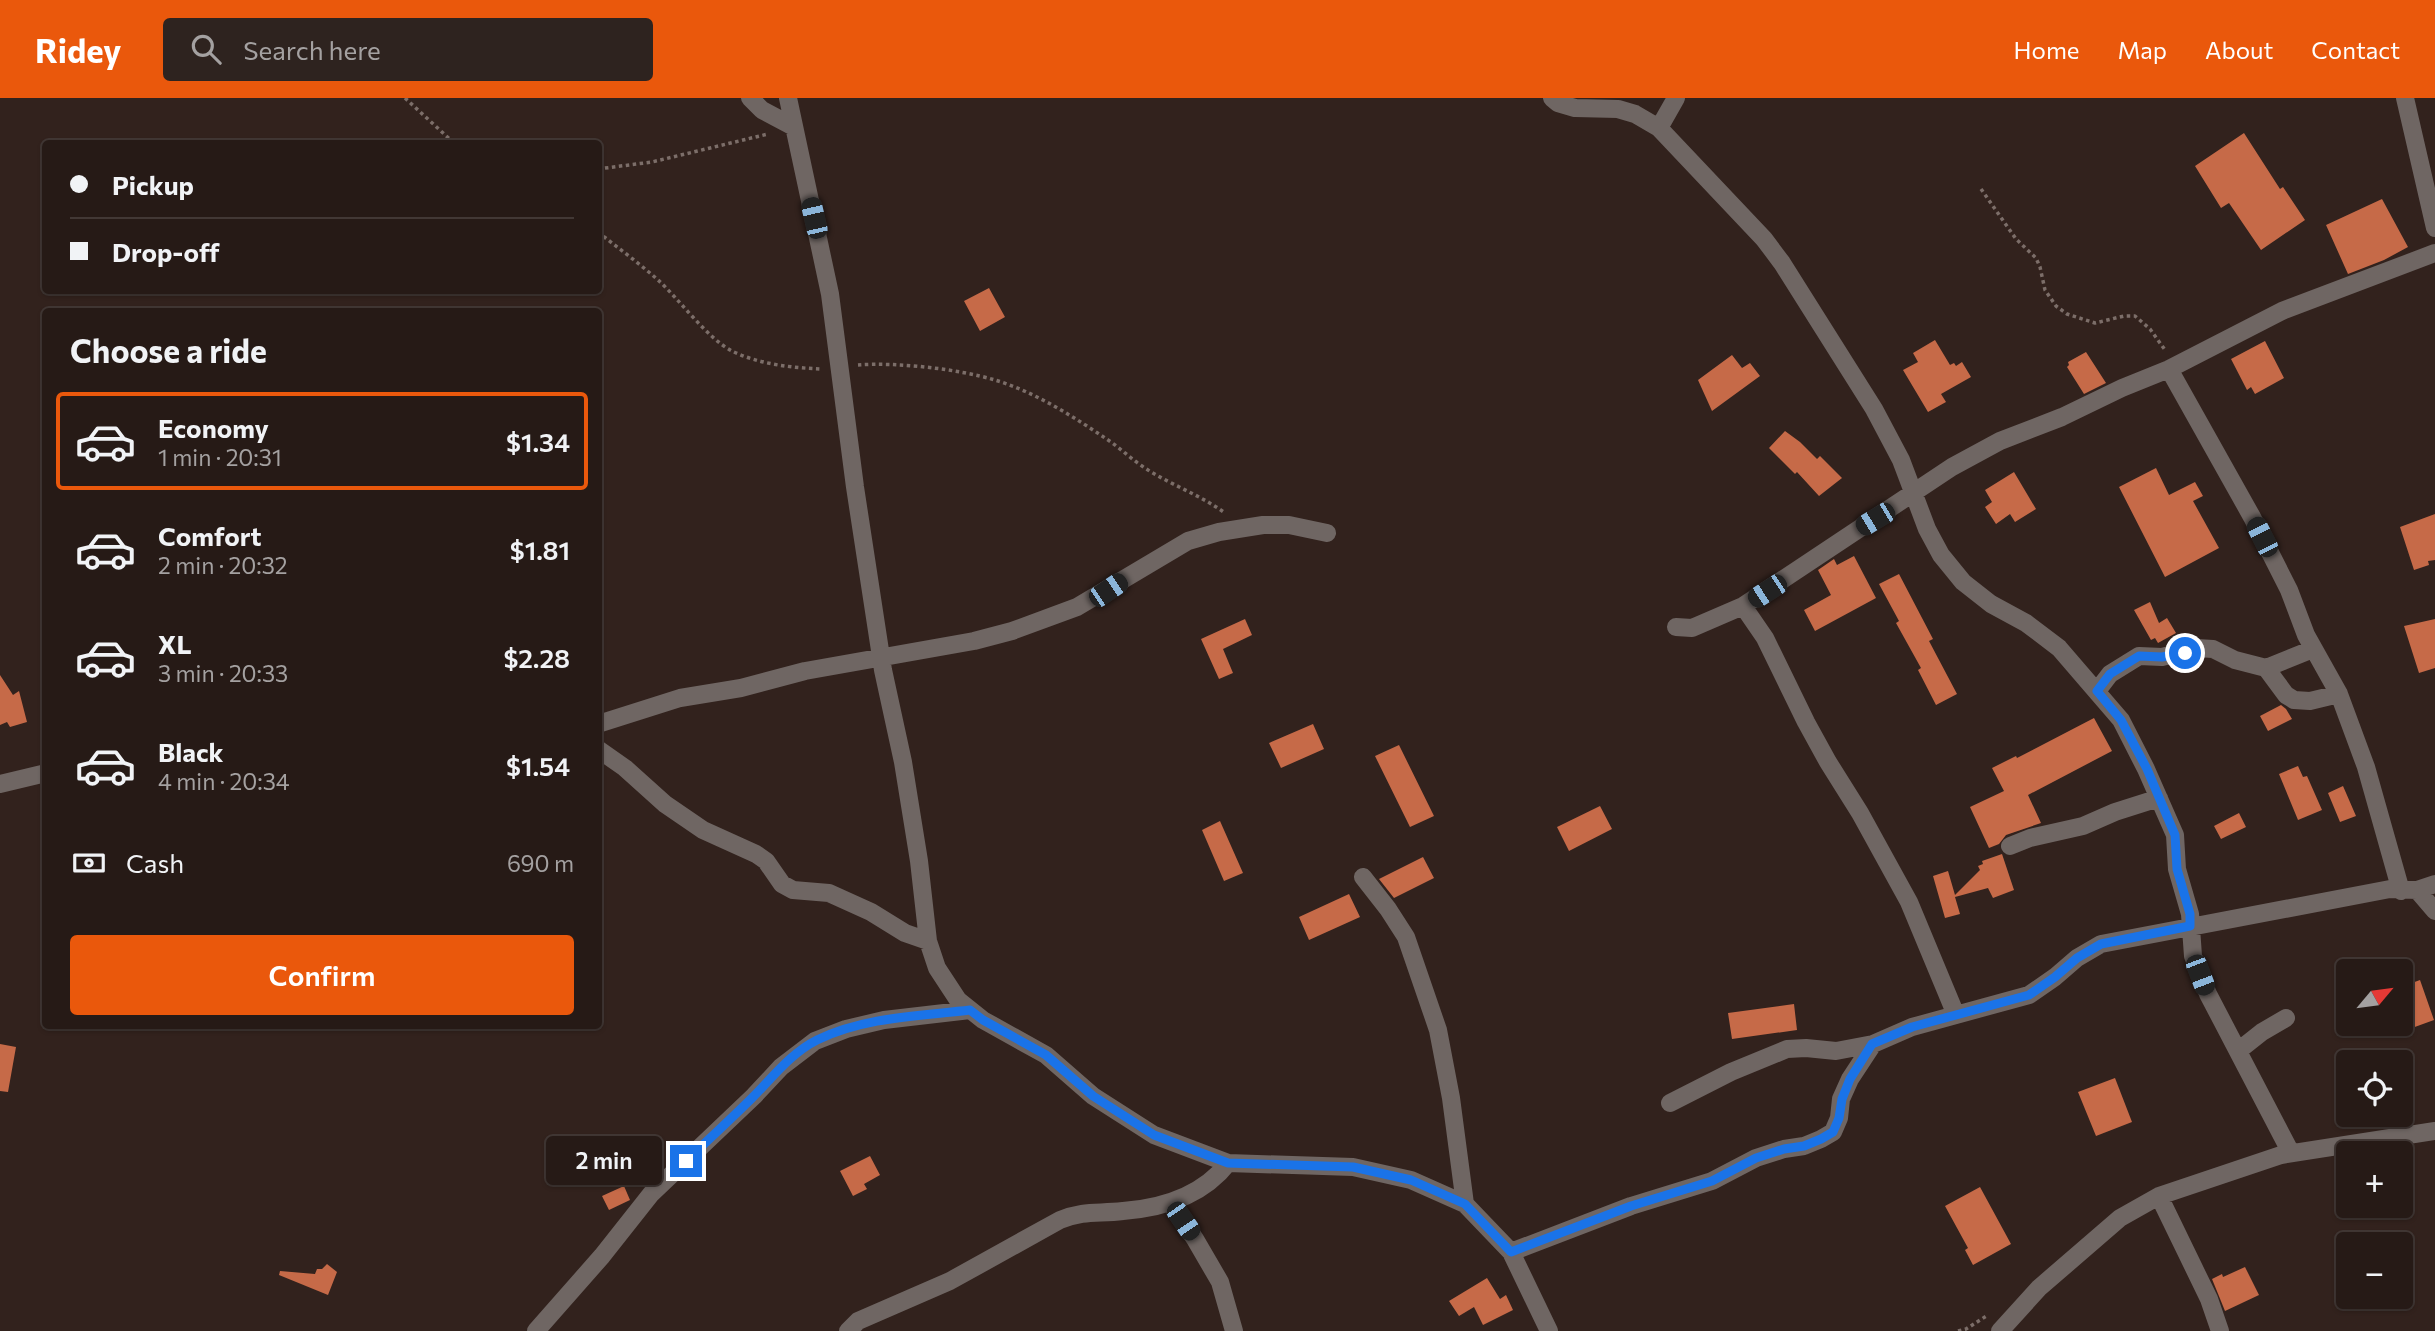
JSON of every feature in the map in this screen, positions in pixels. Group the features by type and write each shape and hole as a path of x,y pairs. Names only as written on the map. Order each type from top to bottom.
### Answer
{"street":[{"path":"750,98 762,110 794,127"},
{"path":"788,98 830,294 881,659 903,762 928,940 937,968 958,1000 983,1020 1046,1055 1093,1096 1136,1126 1187,1149 1228,1163 1353,1167 1411,1180 1465,1204 1511,1252 1549,1331"},
{"path":"1552,98 1558,103 1575,108 1618,109 1634,106 1659,128 1764,239 1874,409 1901,460 1927,529 1941,555 1964,582 1991,604 2026,622 2059,648 2121,720 2175,835 2177,869 2190,914 2193,956 2208,994 2291,1153"},
{"path":"1659,128 1676,98"},
{"path":"2405,98 2435,228"},
{"path":"1676,627 1692,628 1743,606 1952,467 2000,441 2062,417 2171,368 2282,311 2435,253"},
{"path":"2171,368 2227,469 2289,590 2313,649 2339,694 2409,891 2435,911"},
{"path":"602,723 680,698 741,688 805,671 974,642 1043,621 1108,590 1188,541 1219,532 1250,527 1289,526 1327,533"},
{"path":"1743,606 1765,638 1811,732 1909,902 1956,1015"},
{"path":"2097,691 2110,674 2139,656 2162,657 2197,648 2213,649 2235,660 2266,668 2313,649"},
{"path":"2266,668 2286,695 2294,699 2310,701 2339,694"},
{"path":"602,752 625,768 665,804 702,830 766,861 782,884 793,890 829,892 871,912 905,933 928,940"},
{"path":"0,784 42,774"},
{"path":"2010,846 2030,838 2083,826 2159,798"},
{"path":"1363,877 1406,937 1438,1030 1451,1098 1465,1204"},
{"path":"1670,1104 1731,1072 1787,1049 1836,1051 1872,1044 1912,1027 2029,995 2077,958 2101,944 2390,889 2409,891 2435,884"},
{"path":"536,1331 602,1256 651,1194 781,1067 815,1041 846,1029 884,1020 970,1010"},
{"path":"2238,1051 2262,1032 2287,1018"},
{"path":"1511,1252 1631,1206 1712,1181 1756,1158 1821,1139 1833,1132 1850,1079 1872,1044"},
{"path":"2000,1331 2039,1288 2120,1218 2159,1196 2291,1153 2435,1131"},
{"path":"848,1331 858,1321 950,1281 1078,1212 1123,1212 1152,1208 1183,1198 1216,1178 1228,1163"},
{"path":"2159,1196 2209,1299 2220,1331"},
{"path":"1170,1202 1220,1282 1234,1331"}],"path":[{"path":"405,98 451,140"},
{"path":"602,168 652,162 794,127"},
{"path":"1981,189 2016,239 2036,258 2045,290 2056,306 2067,314 2095,323 2135,316 2158,338 2171,368"},
{"path":"602,235 658,280 703,327 730,350 762,361 800,368 839,368 880,363 995,380 1062,411 1108,439 1143,467 1198,495 1250,527"}],"building":[{"path":"2244,133 2280,189 2283,187 2305,220 2261,250 2229,203 2221,208 2195,166"},
{"path":"2382,199 2408,247 2348,274 2326,225"},
{"path":"989,288 1005,317 980,331 964,301"},
{"path":"1935,340 1950,365 1954,363 1956,366 1962,362 1971,377 1941,394 1946,402 1928,412 1903,370 1918,362 1913,353"},
{"path":"2265,341 2284,378 2255,394 2251,387 2247,390 2231,359"},
{"path":"2086,352 2106,383 2084,394 2067,367 2068,362"},
{"path":"1732,355 1742,368 1750,363 1760,376 1712,411 1698,380"},
{"path":"1785,431 1817,459 1820,456 1842,478 1819,496 1769,448"},
{"path":"2156,468 2169,495 2195,482 2203,496 2193,501 2219,548 2165,577 2119,487"},
{"path":"2014,472 2036,509 2015,522 2010,514 1996,524 1985,507 1992,502 1985,490"},
{"path":"2435,514 2435,560 2428,561 2429,565 2414,570 2400,527"},
{"path":"1854,556 1876,598 1815,631 1804,610 1831,595 1818,570 1834,559 1837,565"},
{"path":"1899,574 1933,639 1929,641 1957,694 1936,705 1918,670 1921,668 1896,623 1899,621 1879,584"},
{"path":"2150,602 2159,623 2167,618 2176,633 2158,643 2155,638 2151,640 2134,610"},
{"path":"1245,619 1252,635 1223,649 1233,673 1219,679 1201,639"},
{"path":"2435,619 2435,668 2419,673 2404,626"},
{"path":"0,675 13,695 19,691 27,722 10,727 7,722 0,725"},
{"path":"2281,705 2292,719 2268,731 2260,716"},
{"path":"2094,718 2112,751 2028,795 2041,823 2006,835 1999,844 1989,848 1970,807 2004,791 1992,768"},
{"path":"1313,724 1324,749 1281,768 1269,743"},
{"path":"1399,745 1434,816 1410,827 1375,756"},
{"path":"2298,766 2303,777 2307,776 2322,810 2298,820 2279,774"},
{"path":"2343,786 2356,816 2340,822 2328,793"},
{"path":"1600,806 1612,829 1569,851 1557,827"},
{"path":"2239,813 2246,827 2221,839 2214,826"},
{"path":"1220,821 1243,873 1224,881 1202,830"},
{"path":"2002,854 2014,890 1993,898 1988,888 1955,897 1960,914 1945,918 1933,876 1948,871 1955,895 1980,870 1978,866 1983,864 1982,861"},
{"path":"1423,857 1434,878 1394,898 1379,879"},
{"path":"1349,894 1360,917 1309,940 1299,917"},
{"path":"2420,980 2434,1020 2413,1028 2413,983"},
{"path":"1794,1004 1797,1030 1732,1039 1728,1013"},
{"path":"0,1044 16,1047 8,1092 0,1091"},
{"path":"2115,1078 2132,1122 2096,1136 2078,1092"},
{"path":"870,1156 880,1175 864,1184 867,1189 853,1196 840,1171"},
{"path":"624,1186 630,1200 609,1210 602,1196"},
{"path":"1980,1187 2011,1244 1973,1265 1965,1250 1968,1248 1945,1206"},
{"path":"327,1264 337,1272 328,1295 279,1275 280,1271 315,1274 317,1269 322,1269"},
{"path":"2245,1267 2259,1295 2225,1311 2212,1279"},
{"path":"1487,1278 1500,1299 1506,1295 1513,1310 1483,1325 1474,1307 1459,1316 1449,1301"}],"route":[{"path":"686,1161 781,1067 815,1041 846,1029 884,1020 970,1010 1046,1055 1093,1096 1136,1126 1154,1135 1228,1163 1353,1167 1411,1180 1465,1204 1511,1252 1631,1206 1712,1181 1756,1158 1821,1139 1833,1132 1850,1079 1872,1044 1912,1027 2029,995 2077,958 2101,944 2190,926 2190,914 2177,869 2175,835 2147,769 2121,720 2097,691 2110,674 2139,656 2162,657 2185,653"}]}
